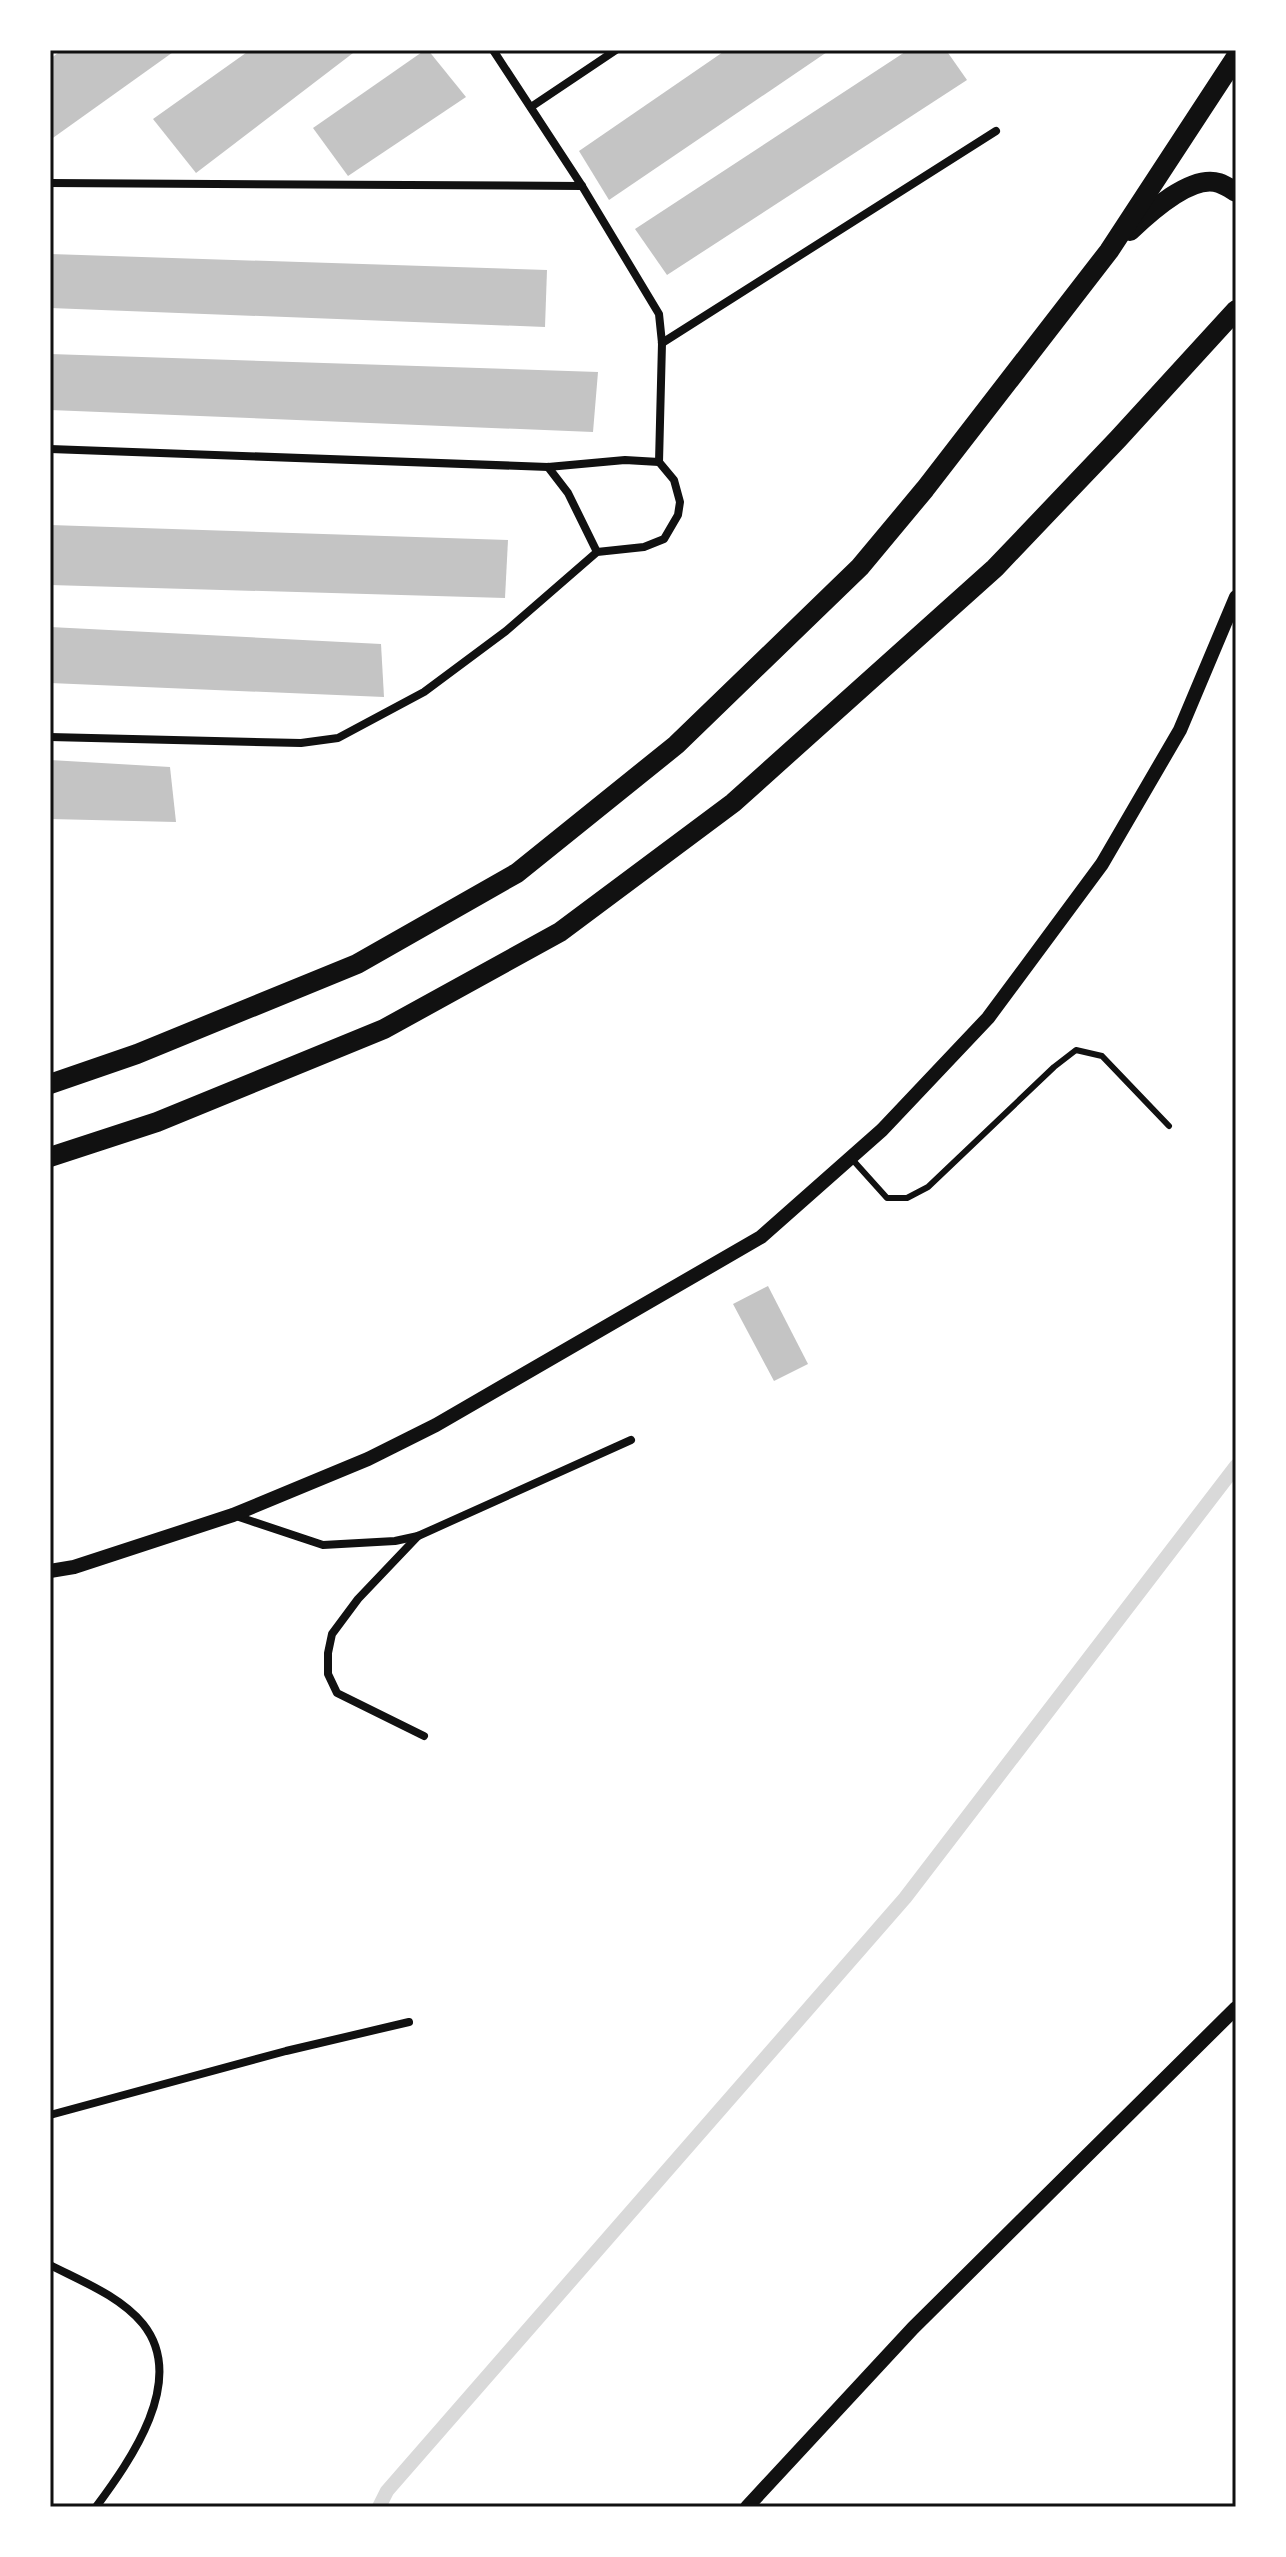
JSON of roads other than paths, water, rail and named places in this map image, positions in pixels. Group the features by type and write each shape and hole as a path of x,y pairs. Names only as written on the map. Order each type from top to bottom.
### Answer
{"main road":[{"path":"50,1084 137,1054 357,964 517,873 676,745 860,567 925,489 1109,251 1236,57"},
{"path":"1109,251 1165,201 1190,186 1216,181 1236,192"},
{"path":"50,1157 157,1122 384,1029 560,932 733,803 995,568 1236,310"}],"street":[{"path":"50,737 301,743 338,738 424,692 506,631 597,552 644,547 664,539 672,528 680,502 674,480 659,462 662,343 659,314 582,186 493,50"},
{"path":"531,107 616,50"},
{"path":"662,343 996,131"},
{"path":"50,183 582,186"},
{"path":"50,449 548,467 625,460 659,462"},
{"path":"548,467 568,493 597,552"},
{"path":"50,1571 74,1567 233,1515 368,1459 436,1425 761,1237 882,1130 988,1018 1102,864 1180,730 1236,597"},
{"path":"233,1515 323,1545 395,1541 418,1536 631,1440"},
{"path":"418,1536 343,1617 332,1634 328,1674 337,1693 424,1736"},
{"path":"747,2507 913,2328 1236,2008"},
{"path":"50,2115 286,2051 409,2022"},
{"path":"50,2265 112,2297 143,2324 159,2353 160,2384 148,2423 125,2469 96,2507"}],"lane":[{"path":"851,1158 887,1198 907,1198 928,1187 1054,1067 1076,1050 1102,1056 1169,1126"}],"waterway":[{"path":"379,2507 387,2491 905,1898 1236,1466"}]}
